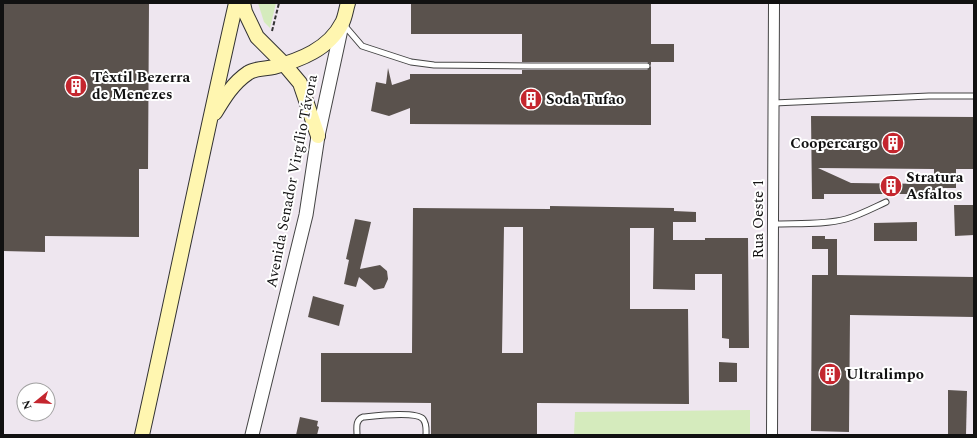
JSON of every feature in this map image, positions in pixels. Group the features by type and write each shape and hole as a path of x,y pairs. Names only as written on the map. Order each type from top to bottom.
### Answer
{"main road":[{"path":"142,435 236,3"},
{"path":"243,3 245,12 257,37 284,64 300,83 318,136"},
{"name":"Avenida Senador Virgílio Távora","path":"342,23 348,3"},
{"path":"209,122 231,88 249,72 284,64 317,50 334,34 342,23"}],"street":[{"name":"Rua Oeste 1","path":"772,435 774,3"},
{"name":"Avenida Senador Virgílio Távora","path":"252,435 306,215 318,136 342,23"}],"lane":[{"path":"342,23 362,46 411,62 434,65 648,66"},
{"path":"774,103 929,96 974,96"},
{"path":"773,224 815,223 844,220 886,202"},
{"path":"357,435 357,422 363,417 407,415 417,416 423,419 426,424 426,435"}],"path":[{"path":"272,31 279,3"}],"shaded area":[{"path":"3,3 974,3 974,435 3,435"}],"green space":[{"path":"258,3 276,3 270,28 264,22"},
{"path":"750,410 750,435 574,435 575,412"}],"building":[{"name":"Têxtil Bezerra de Menezes","path":"3,3 149,3 148,169 139,169 139,237 45,236 45,252 3,251"},
{"path":"411,3 651,3 651,44 674,44 674,62 651,62 651,66 647,62 522,62 522,34 411,34"},
{"name":"Soda Tufao","path":"651,66 651,125 410,124 410,108 389,116 371,111 376,82 386,84 388,68 392,85 410,79 410,74 522,74 522,70 647,70"},
{"name":"Coopercargo","path":"811,116 974,117 974,169 956,169 956,188 935,188 935,194 824,194 824,199 812,199","holes":["818,168 934,169 934,184 851,183"]},
{"name":"Stratura Asfaltos","path":"954,205 974,205 974,235 955,236"},
{"path":"550,206 674,208 674,211 696,212 696,222 673,222 673,240 748,238 749,348 729,348 729,339 722,338 722,274 695,274 695,290 653,289 654,228 630,228 630,309 688,309 689,404 537,403 537,435 431,435 431,403 321,402 321,353 412,353 413,208 550,209","holes":["504,227 523,227 523,353 502,353"]},
{"path":"355,219 371,222 360,269 380,265 387,271 388,279 384,288 374,290 359,277 356,287 344,284 349,260 346,259"},
{"name":"Stratura Asfaltos","path":"917,222 917,241 874,241 874,223"},
{"name":"Ultralimpo","path":"812,236 825,236 825,239 837,239 837,275 974,277 974,317 850,315 849,432 811,431 812,275 828,275 828,249 812,249"},
{"path":"313,296 344,305 339,326 308,317"},
{"path":"719,362 737,363 737,382 719,382"},
{"name":"Ultralimpo","path":"948,390 967,391 966,435 948,435"},
{"path":"300,417 318,421 317,426 319,427 317,435 296,435"}],"place":[{"name":"Têxtil Bezerra de Menezes","path":"76,86"},
{"name":"Soda Tufao","path":"531,99"},
{"name":"Coopercargo","path":"893,143"},
{"name":"Stratura Asfaltos","path":"891,186"},
{"name":"Ultralimpo","path":"830,374"}]}
